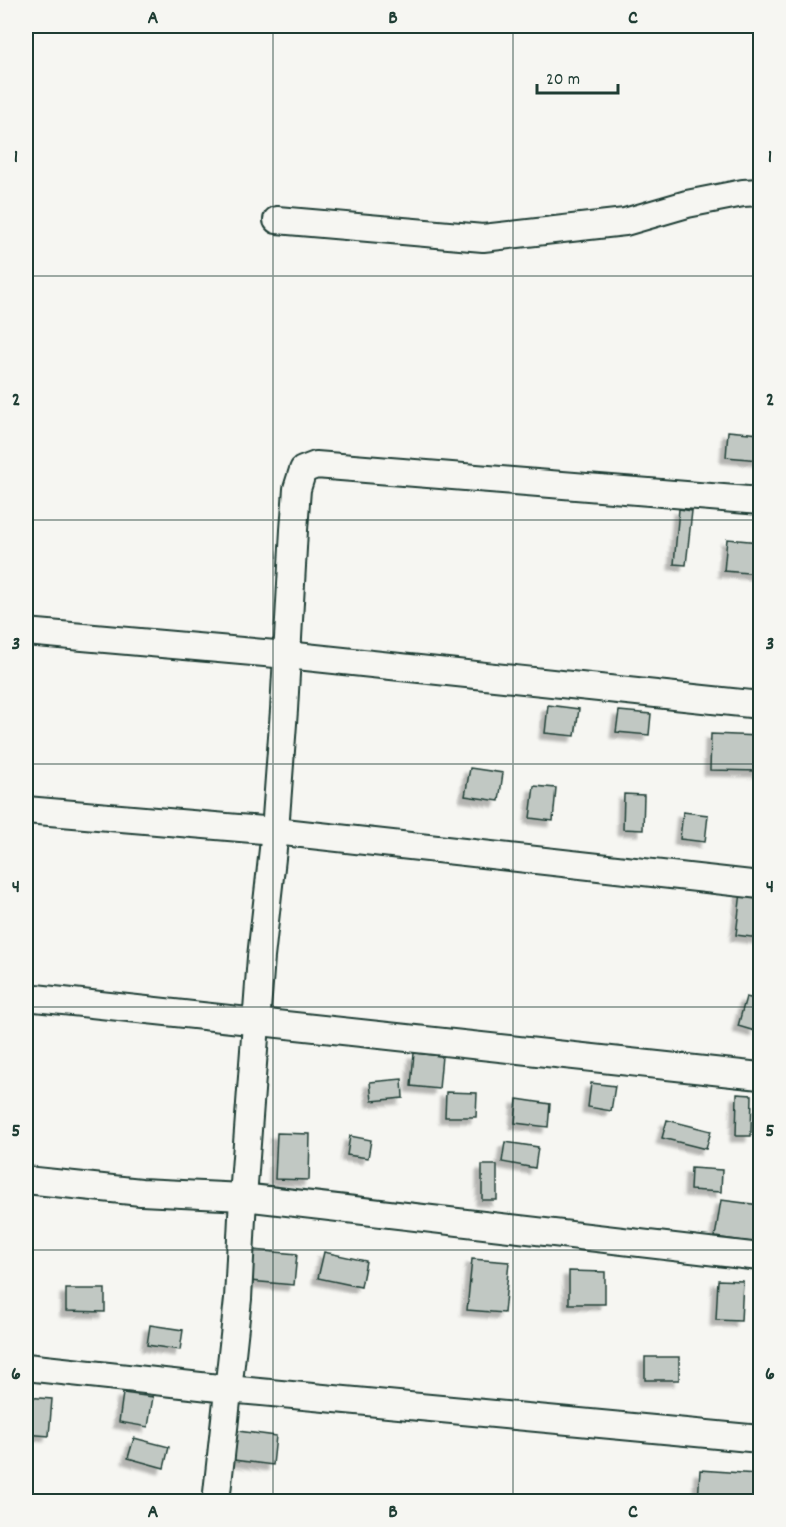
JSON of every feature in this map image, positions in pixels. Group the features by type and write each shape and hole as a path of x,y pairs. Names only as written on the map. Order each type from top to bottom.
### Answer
{"street":[{"path":"277,220 483,238 571,230 625,222 687,204 760,192"},
{"path":"216,1502 238,1299 243,1197 261,957 275,831 297,489 303,470 315,465 760,501"},
{"path":"26,632 287,655 760,705"},
{"path":"26,810 275,831 760,885"},
{"path":"26,997 760,1076"},
{"path":"26,1180 141,1192 243,1197 760,1257"},
{"path":"26,1367 228,1389 760,1439"}],"building":[{"path":"728,431 760,434 760,460 726,457"},
{"path":"679,509 692,511 686,565 674,564"},
{"path":"727,539 760,542 760,574 724,571"},
{"path":"548,705 579,709 575,736 545,733"},
{"path":"619,711 651,714 649,735 616,732"},
{"path":"711,734 760,736 760,771 710,770"},
{"path":"470,768 503,773 499,801 465,796"},
{"path":"534,786 556,788 553,821 530,818"},
{"path":"624,794 644,795 643,830 623,829"},
{"path":"683,812 708,815 705,842 680,839"},
{"path":"741,892 760,894 759,938 736,935"},
{"path":"746,997 760,1000 755,1031 738,1026"},
{"path":"414,1053 442,1056 439,1089 411,1086"},
{"path":"402,1079 403,1098 372,1101 370,1082"},
{"path":"591,1083 615,1086 611,1111 588,1107"},
{"path":"446,1092 477,1093 476,1117 445,1117"},
{"path":"737,1094 752,1095 751,1136 736,1136"},
{"path":"517,1099 550,1104 548,1127 515,1123"},
{"path":"667,1120 711,1131 706,1149 662,1138"},
{"path":"277,1133 310,1134 309,1180 275,1179"},
{"path":"350,1136 371,1140 368,1158 347,1155"},
{"path":"505,1142 538,1147 535,1168 502,1162"},
{"path":"482,1165 497,1165 497,1200 482,1200"},
{"path":"691,1168 722,1170 721,1192 690,1190"},
{"path":"721,1200 760,1205 758,1243 715,1237"},
{"path":"253,1250 297,1254 294,1285 250,1281"},
{"path":"324,1252 366,1261 361,1287 318,1278"},
{"path":"472,1259 509,1262 504,1313 467,1310"},
{"path":"569,1271 605,1272 605,1304 569,1304"},
{"path":"718,1280 743,1281 741,1321 716,1320"},
{"path":"66,1289 105,1289 105,1312 66,1311"},
{"path":"150,1325 183,1330 180,1350 147,1345"},
{"path":"645,1357 679,1357 679,1380 645,1380"},
{"path":"123,1393 153,1397 148,1427 119,1422"},
{"path":"26,1397 52,1399 49,1436 26,1434"},
{"path":"230,1430 276,1436 273,1465 226,1459"},
{"path":"134,1438 169,1447 164,1468 128,1458"},
{"path":"700,1470 756,1474 754,1502 698,1502"}]}
